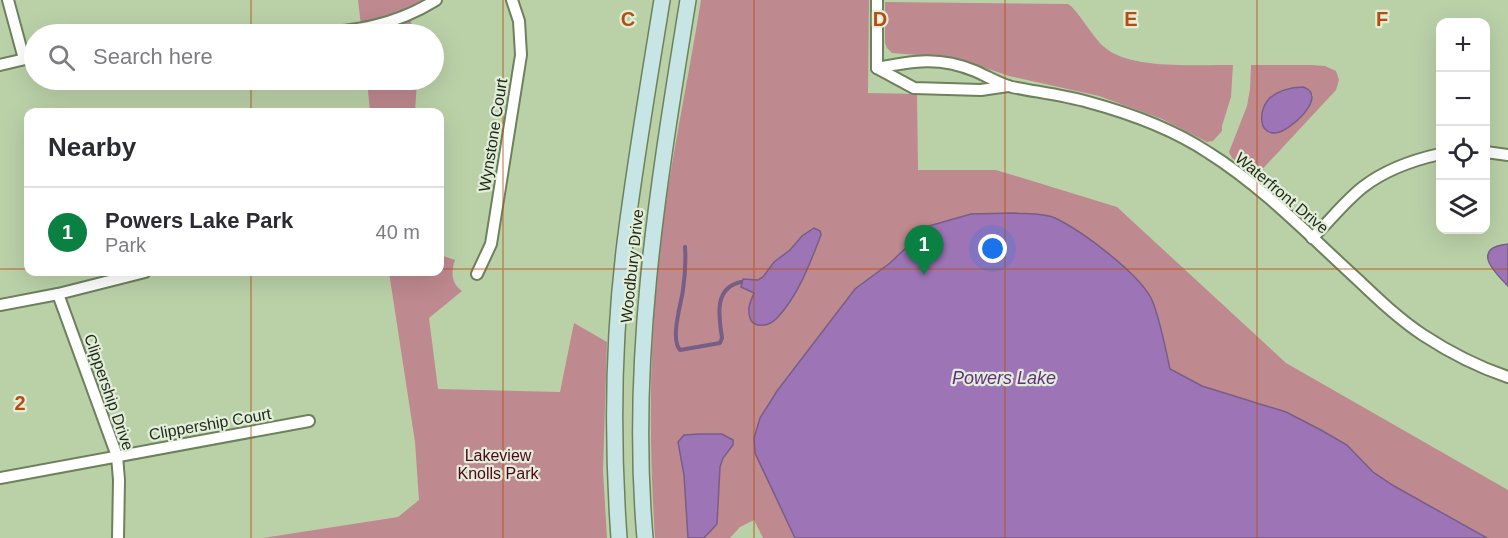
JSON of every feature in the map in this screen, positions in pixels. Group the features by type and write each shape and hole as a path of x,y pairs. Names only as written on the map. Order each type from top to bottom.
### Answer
{"main road":[{"name":"Woodbury Drive","path":"619,538 615,422 619,303 630,210 662,0"},
{"name":"Woodbury Drive","path":"645,538 640,423 644,320 654,219 688,0"}],"street":[{"path":"8,0 24,44"},
{"path":"381,24 395,21 436,0"},
{"name":"Wynstone Court","path":"477,274 491,244 521,55 519,21 512,0"},
{"path":"877,0 877,68"},
{"path":"0,65 24,59"},
{"name":"Waterfront Drive","path":"877,68 914,61 944,62 973,70 1008,86 1086,101 1148,122 1208,152 1242,177 1392,312 1422,334 1447,350 1508,377"},
{"name":"Waterfront Drive","path":"877,68 914,88 981,90 1008,86"},
{"path":"1490,153 1508,155"},
{"path":"1312,238 1369,183 1384,173 1417,159 1436,155"},
{"path":"0,305 58,294 129,276"},
{"name":"Clippership Drive","path":"58,294 117,456 118,538"},
{"name":"Clippership Court","path":"0,478 309,421"}],"green space":[{"path":"358,0 436,0 410,15 411,24 361,24"},
{"path":"701,0 869,0 868,93 917,94 918,170 996,170 1117,207 1286,363 1508,490 1508,538 763,538 754,520 740,527 730,538 655,538 651,402 655,299 667,198"},
{"path":"885,2 1068,4 1099,42 1115,54 1147,63 1233,65 1231,97 1222,131 1213,141 1207,142 1162,119 1099,96 1009,76 956,58 892,53 885,43"},
{"path":"1251,65 1325,66 1336,71 1339,80 1336,90 1256,176 1232,158 1229,152 1247,106","holes":["1303,87 1309,89 1313,95 1302,116 1288,128 1281,131 1267,131 1261,117 1266,104 1282,91"]},
{"path":"368,90 416,90 415,108 370,108"},
{"name":"Lakeview Knolls Park","path":"444,256 455,260 453,277 462,291 429,318 438,389 560,392 574,323 607,342 603,471 607,538 263,538 398,517 419,500 415,442 390,276 444,276"}],"water":[{"path":"1303,87 1310,91 1312,98 1310,105 1297,121 1275,133 1265,129 1262,115 1268,100 1284,90"},
{"name":"Powers Lake","path":"971,214 1041,214 1055,218 1094,242 1134,276 1154,305 1170,369 1202,386 1286,412 1321,430 1347,445 1373,472 1394,486 1487,538 795,538 755,453 754,438 760,418 777,391 855,289 890,263 929,226"},
{"path":"814,228 820,231 821,235 792,298 774,321 764,325 752,322 749,309 754,293 741,287 743,279 758,280 763,277 774,262"},
{"path":"1508,244 1508,286 1496,274 1488,261 1488,255 1490,250 1497,246"},
{"path":"722,434 733,440 733,445 723,458 720,467 717,524 704,538 688,538 684,475 678,442 684,435"}],"waterway":[{"path":"685,247 683,290 676,330 677,345 680,350 720,343 722,338 719,313 722,297 732,285 741,282"}],"place":[{"name":"Powers Lake Park","path":"924,275"}]}
